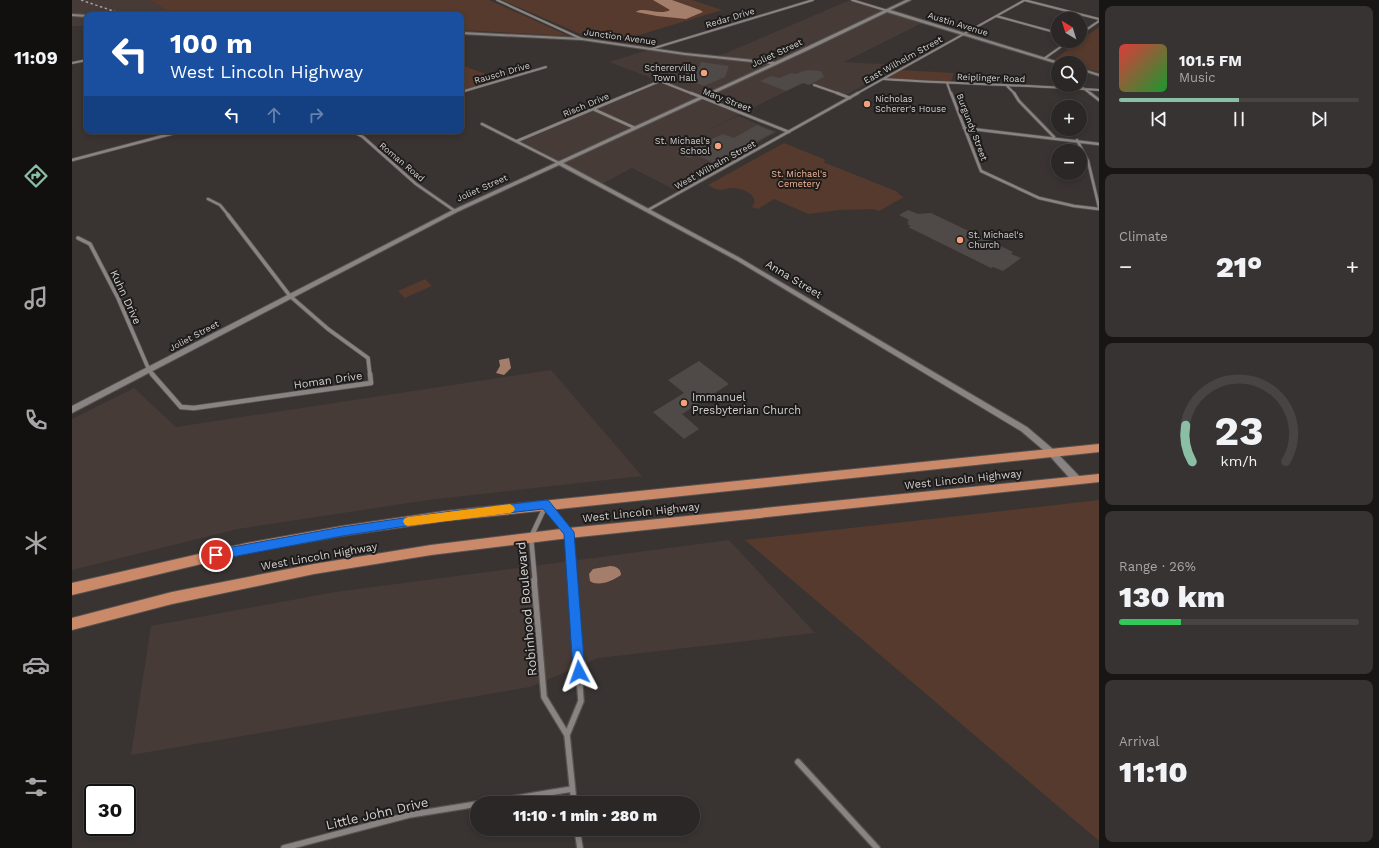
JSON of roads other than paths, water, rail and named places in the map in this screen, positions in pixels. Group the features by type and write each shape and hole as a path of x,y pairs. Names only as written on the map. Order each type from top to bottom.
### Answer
{"main road":[{"name":"West Lincoln Highway","path":"72,589 247,548 335,532 445,516 546,504 1099,448"},
{"name":"West Lincoln Highway","path":"72,624 172,598 314,569 431,550 569,532 1099,478"}],"street":[{"path":"497,0 582,39"},
{"name":"Redar Drive","path":"651,49 812,0"},
{"name":"Austin Avenue","path":"852,0 1051,60"},
{"name":"Joliet Street","path":"72,410 455,211 559,164 909,0"},
{"path":"1024,0 1099,20"},
{"name":"East Wilhelm Street","path":"789,132 1024,0"},
{"path":"72,15 84,16"},
{"path":"995,16 1051,31"},
{"path":"1087,29 1099,20"},
{"name":"Junction Avenue","path":"464,33 582,39 651,49 775,63"},
{"path":"1045,58 1059,48"},
{"path":"72,63 84,61"},
{"name":"Rausch Drive","path":"464,91 546,67"},
{"path":"1087,71 1099,75"},
{"name":"Reiplinger Road","path":"883,79 1051,86"},
{"name":"Mary Street","path":"660,82 789,132"},
{"name":"Risch Drive","path":"517,141 660,82"},
{"name":"Burgundy Street","path":"947,83 982,171 1039,198 1074,206 1099,208"},
{"path":"1006,84 1019,101 1054,137"},
{"path":"814,85 850,98"},
{"name":"Reiplinger Road","path":"1087,89 1099,90"},
{"path":"1087,92 1099,100"},
{"path":"593,109 635,128"},
{"name":"Anna Street","path":"482,124 648,210 750,266 1024,429 1051,452 1077,480"},
{"path":"964,128 1054,137 1099,144"},
{"name":"West Wilhelm Street","path":"648,210 789,132"},
{"path":"72,160 171,134"},
{"name":"Roman Road","path":"357,134 416,184 455,211"},
{"path":"1077,140 1088,161 1099,208"},
{"name":"Homan Drive","path":"149,370 181,407 194,408 371,383 368,358 328,329 290,296 220,205 208,199"},
{"name":"Kuhn Drive","path":"78,238 90,244 118,298 149,370"},
{"path":"72,414 80,406"},
{"path":"546,504 569,532"},
{"name":"Robinhood Boulevard","path":"546,504 531,537 544,697 567,735 573,796"},
{"name":"Robinhood Boulevard","path":"567,735 581,701 569,532"},
{"path":"798,762 877,848"},
{"path":"527,796 572,788"},
{"name":"Little John Drive","path":"284,848 409,815 470,805"},
{"path":"578,836 580,848"}],"railway":[{"path":"81,0 116,12"}],"place":[{"name":"Schererville Town Hall","path":"704,73"},
{"name":"Nicholas Scherer's House","path":"867,104"},
{"name":"St. Michael's School","path":"718,146"},
{"name":"St. Michael's Church","path":"960,240"},
{"name":"Immanuel Presbyterian Church","path":"684,403"}],"park label":[{"name":"St. Michael's Cemetery","path":"799,180"}]}
